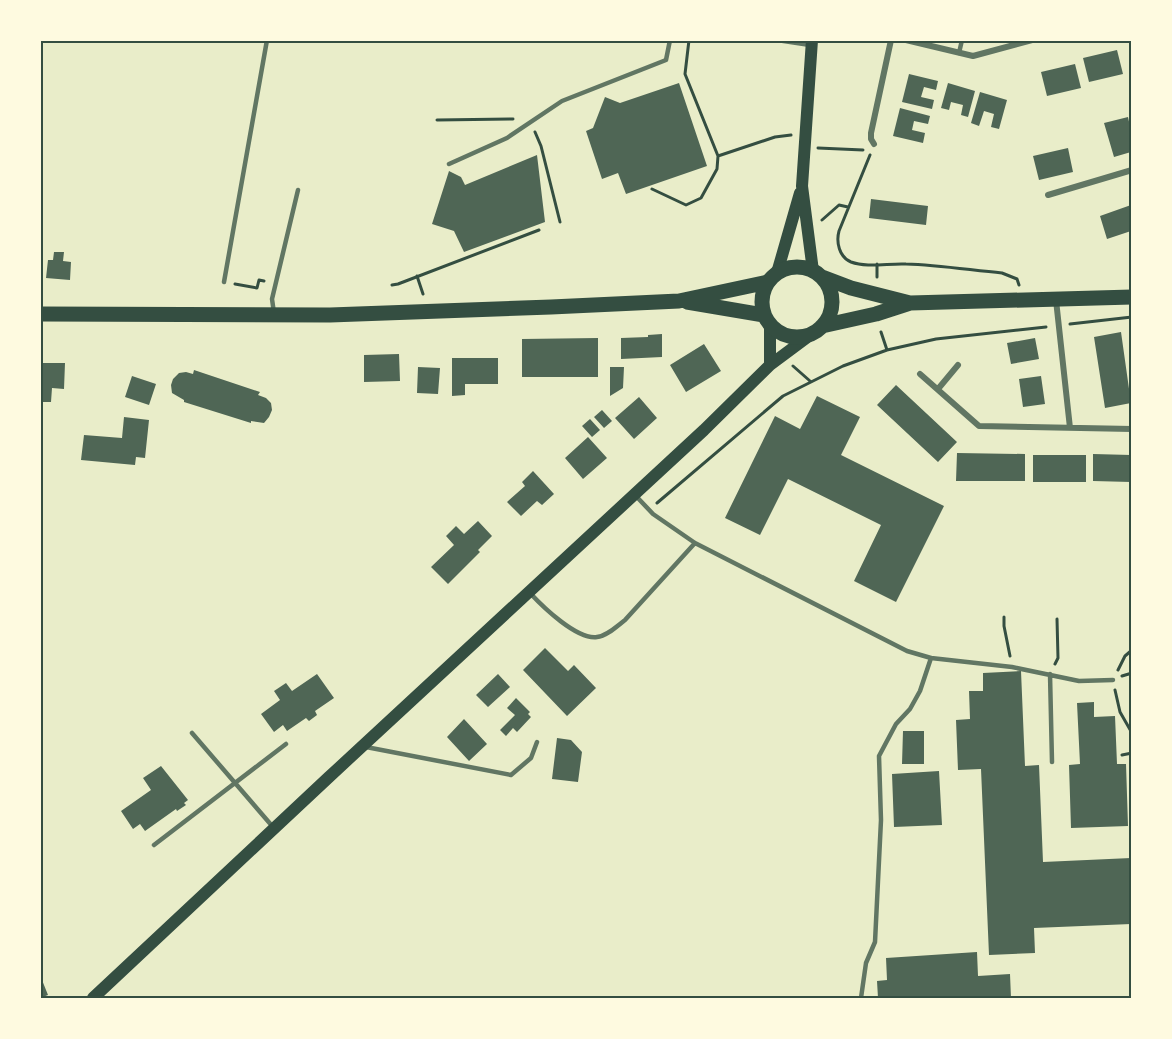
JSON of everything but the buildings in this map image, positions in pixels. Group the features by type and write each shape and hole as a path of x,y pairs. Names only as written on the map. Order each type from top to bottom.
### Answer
{"main road":[{"path":"770,365 767,320 762,304 763,293 773,278 802,186 812,43"},
{"path":"93,999 705,430 770,365 817,330 829,316 832,305 828,285 818,274 802,186"},
{"path":"40,314 340,315 678,301 773,278 795,267 851,288 910,303 1131,297"},
{"path":"678,301 767,320 779,332 802,337 817,330 910,303"}],"street":[{"path":"874,144 871,133 891,40"},
{"path":"906,40 973,56 1032,40"},
{"path":"1048,195 1131,170"},
{"path":"1056,300 1070,428"},
{"path":"938,388 958,364"},
{"path":"920,374 979,426 1131,429"}],"lane":[{"path":"224,282 267,40"},
{"path":"449,164 507,138 562,101 666,60 670,40"},
{"path":"777,40 812,43"},
{"path":"959,53 962,40"},
{"path":"274,315 272,298 298,190"},
{"path":"635,495 648,510 695,543 907,651 931,658 1012,667 1079,681 1113,680"},
{"path":"530,593 543,608 581,634 597,638 612,631 625,620 695,543"},
{"path":"861,999 866,963 875,942 881,820 879,756 896,724 910,709 920,691 931,658"},
{"path":"1050,674 1052,762"},
{"path":"192,733 274,829"},
{"path":"363,746 511,775 531,758 537,742"},
{"path":"154,845 286,744"}],"path":[{"path":"652,189 687,205 701,198 717,169 718,156 685,74 689,40"},
{"path":"437,120 513,119 531,124 542,146 560,222"},
{"path":"718,156 775,137 806,134"},
{"path":"805,148 856,149 872,152 837,238 843,256 850,261 862,265 907,264 1011,275 1017,279 1022,301"},
{"path":"818,224 838,205 848,207"},
{"path":"392,285 538,230"},
{"path":"876,284 878,264"},
{"path":"224,282 257,288 259,280 276,284"},
{"path":"648,510 673,492 783,396 843,366 886,350 936,339 1131,317"},
{"path":"881,332 886,350"},
{"path":"793,366 810,382"},
{"path":"1004,616 1012,667"},
{"path":"1050,674 1058,658 1057,619"},
{"path":"1131,650 1125,656 1113,680 1120,712 1131,733"},
{"path":"1122,755 1131,753"}]}
